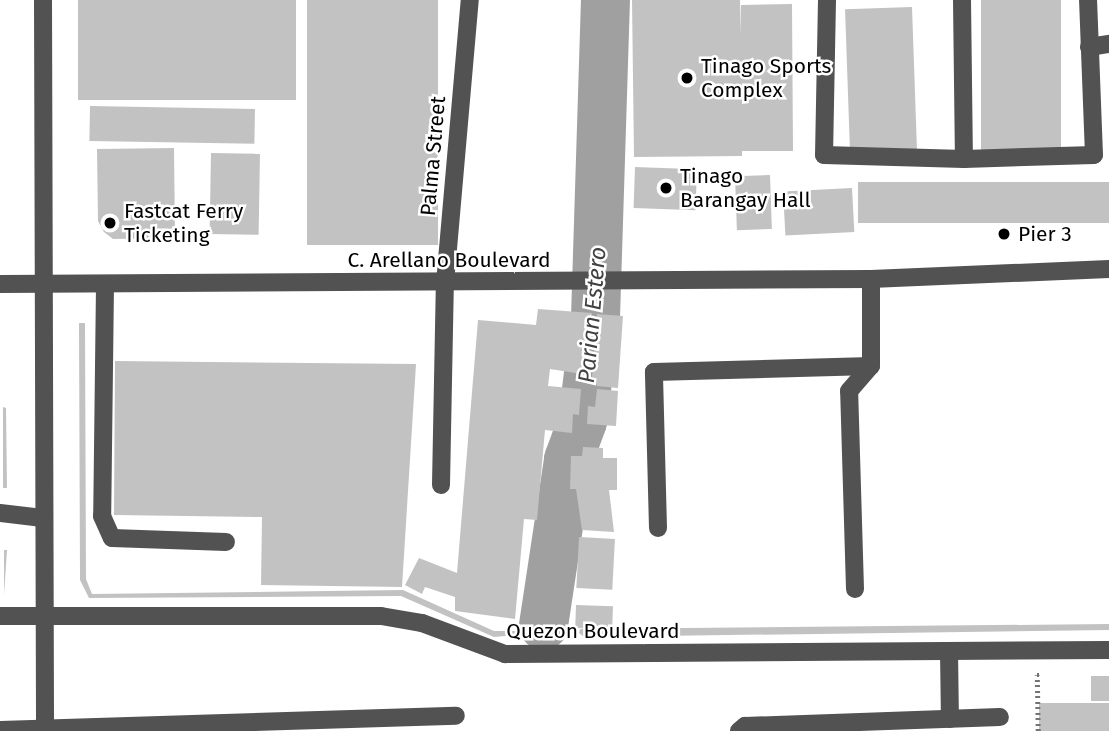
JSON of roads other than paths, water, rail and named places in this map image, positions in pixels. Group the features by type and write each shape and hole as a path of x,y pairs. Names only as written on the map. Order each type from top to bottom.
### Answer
{"street":[{"path":"43,0 42,615 45,730"},
{"name":"Palma Street","path":"441,485 444,283 470,0"},
{"path":"827,0 824,155 964,159 1094,155 1088,0"},
{"path":"962,0 964,159"},
{"path":"1089,47 1109,44"},
{"name":"C. Arellano Boulevard","path":"0,284 871,279 1109,269"},
{"path":"855,589 849,391 871,366 871,279"},
{"path":"105,285 102,516 112,538 226,542"},
{"path":"658,528 654,372 871,366"},
{"path":"0,513 43,517"},
{"name":"Quezon Boulevard","path":"0,616 382,616 422,623 479,648 505,654 1109,650"},
{"path":"949,651 950,719"},
{"path":"0,730 456,716"},
{"path":"739,731 745,726 921,726 950,719 1000,718"}],"waterway":[{"name":"Parian Estero","path":"543,625 568,459 582,421 595,317 605,0"}],"place":[{"name":"Tinago Sports Complex","path":"687,78"},
{"name":"Tinago Barangay Hall","path":"666,188"},
{"name":"Fastcat Ferry Ticketing","path":"110,223"},
{"name":"Pier 3","path":"1004,234"}]}
